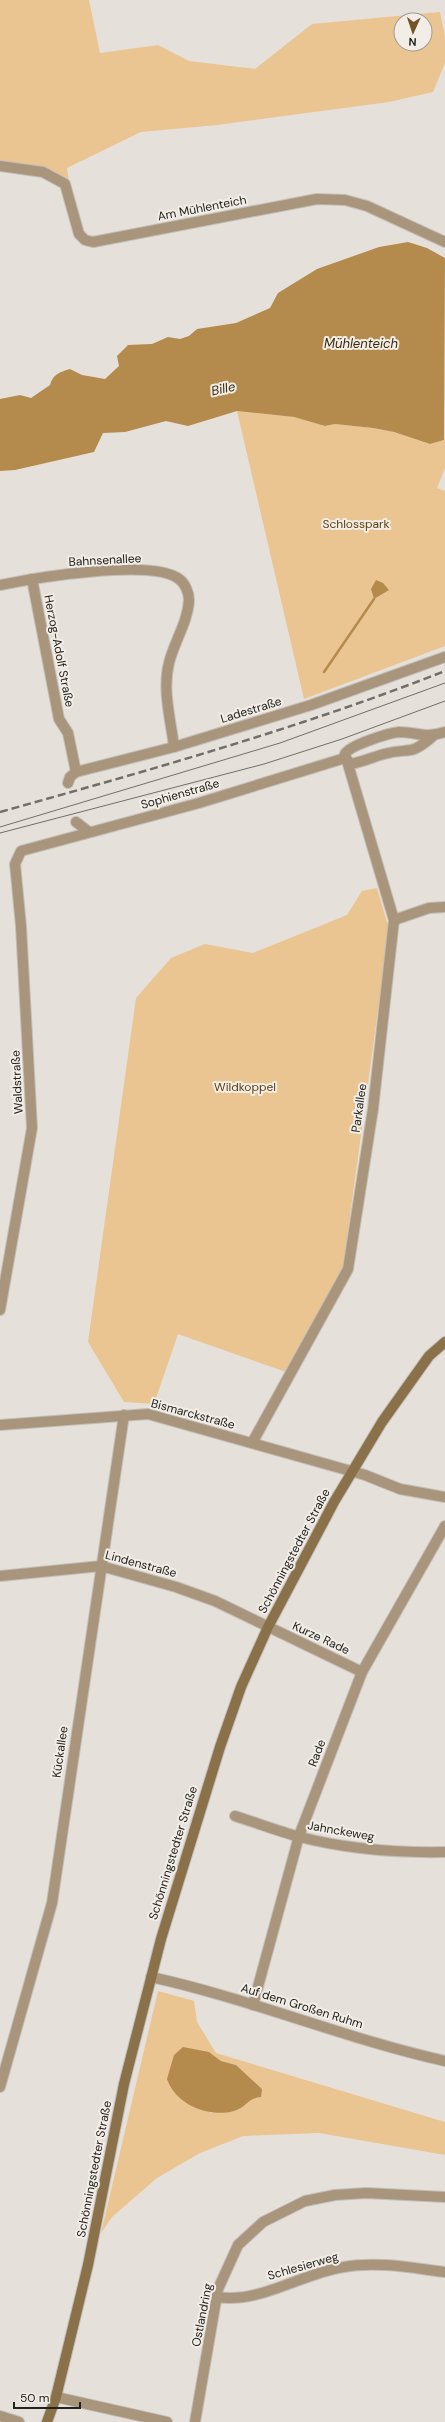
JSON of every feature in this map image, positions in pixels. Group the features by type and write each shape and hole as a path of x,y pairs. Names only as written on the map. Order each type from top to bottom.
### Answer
{"main road":[{"name":"Schönningstedter Straße","path":"47,2422 56,2397 92,2246 124,2084 151,1977 163,1932 220,1747 241,1687 268,1627 352,1472 382,1422 429,1356 445,1342"}],"street":[{"name":"Am Mühlenteich","path":"0,166 44,172 65,184 79,234 85,240 93,242 316,199 346,200 367,206 445,242"},
{"name":"Bahnsenallee","path":"0,585 32,579 132,570 151,570 169,574 180,579 186,588 189,599 187,615 168,664 166,690 174,748"},
{"name":"Herzog-Adolf Straße","path":"32,579 59,719 68,733 76,772"},
{"name":"Ladestraße","path":"76,772 174,748 311,705 445,657"},
{"name":"Sophienstraße","path":"345,758 351,764 385,754 409,752 420,747 432,737 445,732"},
{"name":"Sophienstraße","path":"345,758 346,751 352,747 392,733 432,737"},
{"name":"Sophienstraße","path":"21,851 199,803 345,758"},
{"name":"Parkallee","path":"252,1443 348,1269 373,1109 394,920 345,758"},
{"path":"68,783 70,777 76,772"},
{"path":"76,822 89,832"},
{"name":"Waldstraße","path":"0,1310 32,1128 21,926 15,864 21,851"},
{"path":"394,920 429,908 445,907"},
{"name":"Bismarckstraße","path":"0,1425 148,1414 352,1472 400,1489 445,1497"},
{"name":"Kückallee","path":"0,2087 52,1903 124,1415"},
{"name":"Rade","path":"253,2005 299,1836 362,1672 445,1526"},
{"name":"Lindenstraße","path":"0,1576 101,1566 176,1587 215,1601 268,1627"},
{"name":"Kurze Rade","path":"268,1627 362,1672"},
{"name":"Jahnckeweg","path":"236,1816 299,1836 340,1845 380,1850 445,1852"},
{"name":"Auf dem Großen Ruhm","path":"151,1977 253,2005 411,2053 445,2061"},
{"name":"Ostlandring","path":"195,2422 217,2296 225,2271 238,2245 264,2222 305,2201 335,2195 366,2193 445,2197"},
{"name":"Schlesierweg","path":"217,2296 230,2299 246,2297 320,2272 345,2266 371,2264 445,2272"},
{"path":"56,2397 167,2422"},
{"path":"0,2416 19,2422"}],"green space":[{"path":"0,0 89,0 100,53 158,45 189,61 255,69 312,24 393,16 393,52 433,52 433,13 440,12 445,37 445,63 433,92 389,102 217,125 141,132 67,168 69,183 0,163"},
{"name":"Schlosspark","path":"237,411 294,417 325,426 335,424 373,428 394,432 430,444 444,440 445,437 445,468 437,488 445,491 445,646 304,699"},
{"name":"Wildkoppel","path":"377,888 389,929 343,1267 286,1372 178,1334 154,1404 124,1402 88,1342 136,998 171,958 205,944 253,953 347,915 362,891"},
{"path":"158,1991 194,2001 197,2022 216,2053 445,2122 445,2155 319,2133 243,2136 200,2153 157,2178 112,2217 101,2233","holes":["209,2052 221,2061 236,2065 262,2089 238,2110 210,2113"]}],"water":[{"name":"Mühlenteich","path":"408,242 427,248 445,258 444,440 430,444 394,432 373,428 335,424 325,426 294,417 237,411 188,426 166,421 125,432 103,433 94,452 15,470 0,471 0,399 20,395 31,398 50,385 51,381 57,374 70,369 82,375 105,379 119,366 117,356 128,345 152,344 168,337 180,339 189,336 197,329 236,323 270,308 278,293 317,269 379,247"},
{"path":"376,580 383,583 389,590 374,599 371,589"},
{"path":"183,2047 209,2052 221,2061 236,2065 262,2089 261,2097 250,2100 237,2110 217,2113 196,2108 187,2103 178,2096 167,2079 174,2055"}],"waterway":[{"path":"324,672 374,599"}],"tram line":[{"path":"0,827 280,743 445,683"},
{"path":"0,833 264,764 342,739 445,701"}],"railway":[{"path":"0,812 280,730 390,692 445,671"}],"water label":[{"name":"Bille","path":"223,388"}]}
